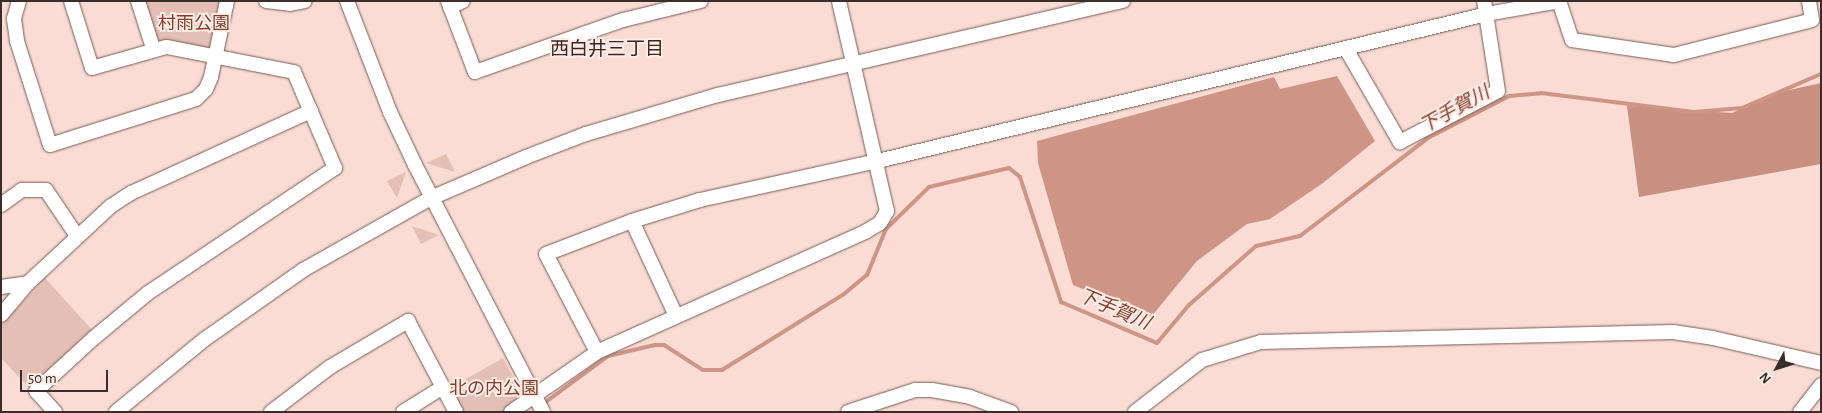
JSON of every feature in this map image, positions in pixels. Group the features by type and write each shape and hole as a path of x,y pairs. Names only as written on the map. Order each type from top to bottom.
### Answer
{"street":[{"path":"19,1 14,19 17,41 50,145 185,105 206,90 217,56 227,1"},
{"path":"55,412 36,391 94,337 148,293 335,168 294,72 178,47 153,48 92,68 72,1"},
{"path":"138,1 153,48"},
{"path":"266,1 290,4 305,1"},
{"path":"347,1 390,112 431,198 538,402"},
{"path":"463,1 449,4 475,72 623,20 701,1"},
{"path":"511,412 538,402 597,352 865,232 880,223 887,211 878,161 839,1"},
{"path":"116,412 250,305 303,270 431,198 586,134 718,95 1123,1"},
{"path":"597,352 546,254 632,221 700,200 878,161 1346,50 1485,7 1560,1 1572,40 1674,55 1812,20 1809,1"},
{"path":"1346,50 1400,142 1498,91 1485,7"},
{"path":"1,315 28,283 77,236 131,193 311,111"},
{"path":"1,205 22,190 46,190 77,236"},
{"path":"632,221 676,316"},
{"path":"1,287 28,283"},
{"path":"271,412 330,368 408,321 456,412"},
{"path":"1135,412 1202,360 1261,342 1673,332 1713,338 1821,363"},
{"path":"1800,412 1821,385"},
{"path":"403,412 443,386"},
{"path":"848,412 915,390 932,390 970,397 1012,412"}],"green space":[{"name":"村雨公園","path":"143,1 222,1 216,42 207,49 162,43 155,38"},
{"path":"446,154 455,172 426,163"},
{"path":"406,172 397,198 387,181"},
{"path":"412,226 439,235 421,244"},
{"path":"45,278 94,332 31,390 1,358 1,325"},
{"name":"北の内公園","path":"503,358 521,392 519,401 505,412 463,412 450,388"}],"shaded area":[{"path":"1337,76 1375,141 1323,183 1270,219 1247,224 1197,261 1151,317 1073,285 1038,163 1037,141 1274,77 1280,89"},
{"path":"1821,83 1821,164 1639,197 1627,106 1732,113 1776,93"}],"waterway":[{"name":"下手賀川","path":"543,404 608,356 655,345 664,345 703,370 722,370 844,294 867,275 886,229 929,187 1009,168 1020,177 1061,302 1157,343 1189,305 1256,246 1300,236 1428,138 1509,96 1541,93 1694,112 1742,108 1821,74"}],"district":[{"name":"西白井三丁目","path":"607,50"}]}
